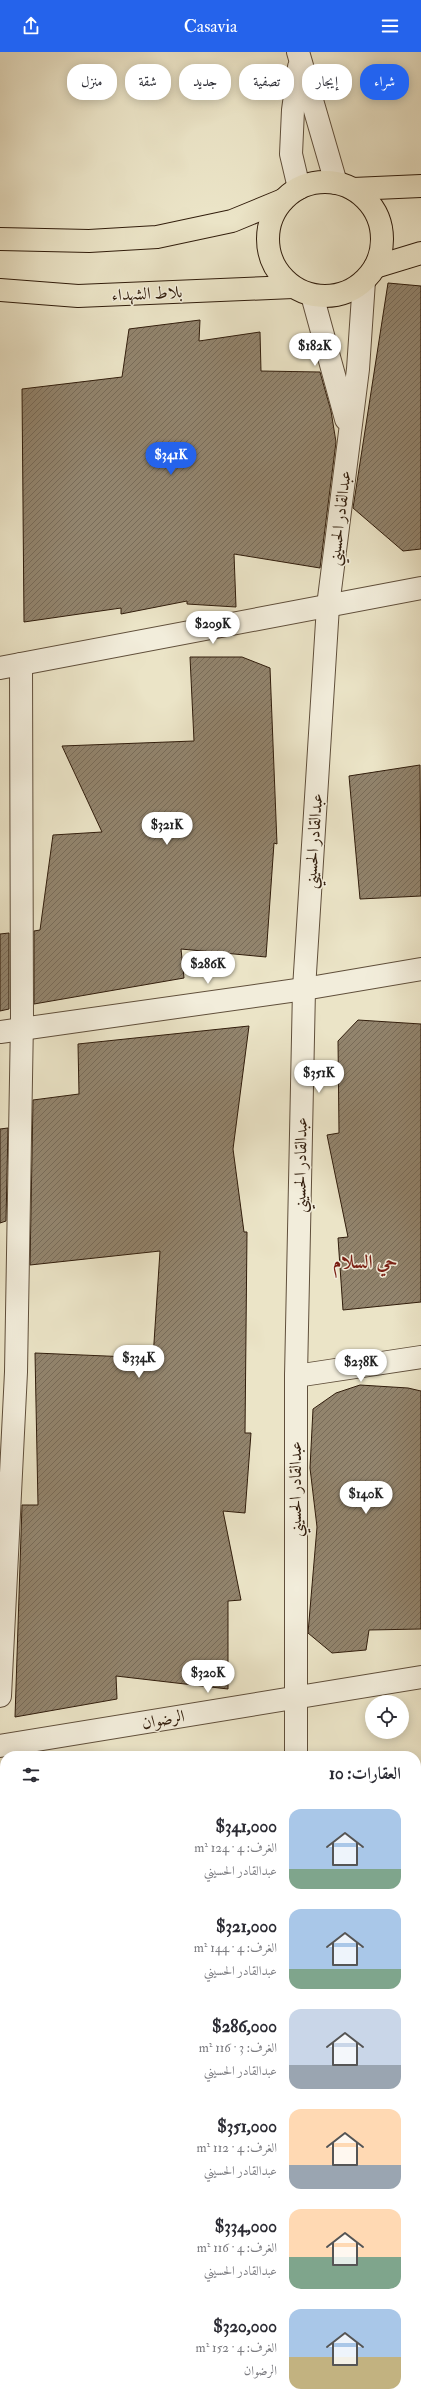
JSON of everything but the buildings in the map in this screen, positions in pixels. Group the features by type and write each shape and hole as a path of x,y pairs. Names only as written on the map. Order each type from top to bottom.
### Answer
{"main road":[{"path":"0,239 89,241 157,237 232,221 318,182 344,186 421,186"},
{"path":"344,186 367,200 377,215 382,232 381,244 369,274"},
{"path":"291,194 272,217 268,236 270,256 279,274 303,291 331,296 343,293 369,274 421,253"},
{"name":"بلاط الشهداء","path":"0,290 78,296 303,291"}],"street":[{"path":"299,58 344,186"},
{"path":"291,194 293,110 299,58"},
{"name":"عبدالقادر الحسيني","path":"296,1751 294,1696 296,1376 304,989 328,606 369,274"},
{"name":"عبدالقادر الحسيني","path":"303,291 336,376 349,432"},
{"path":"0,1696 16,1372 22,1029 10,666 421,588"},
{"path":"0,1032 304,989 421,968"},
{"path":"296,1376 421,1356"},
{"name":"الرضوان","path":"0,1746 294,1696 421,1677"}],"district":[{"name":"حي السلام","path":"365,1261"}]}
